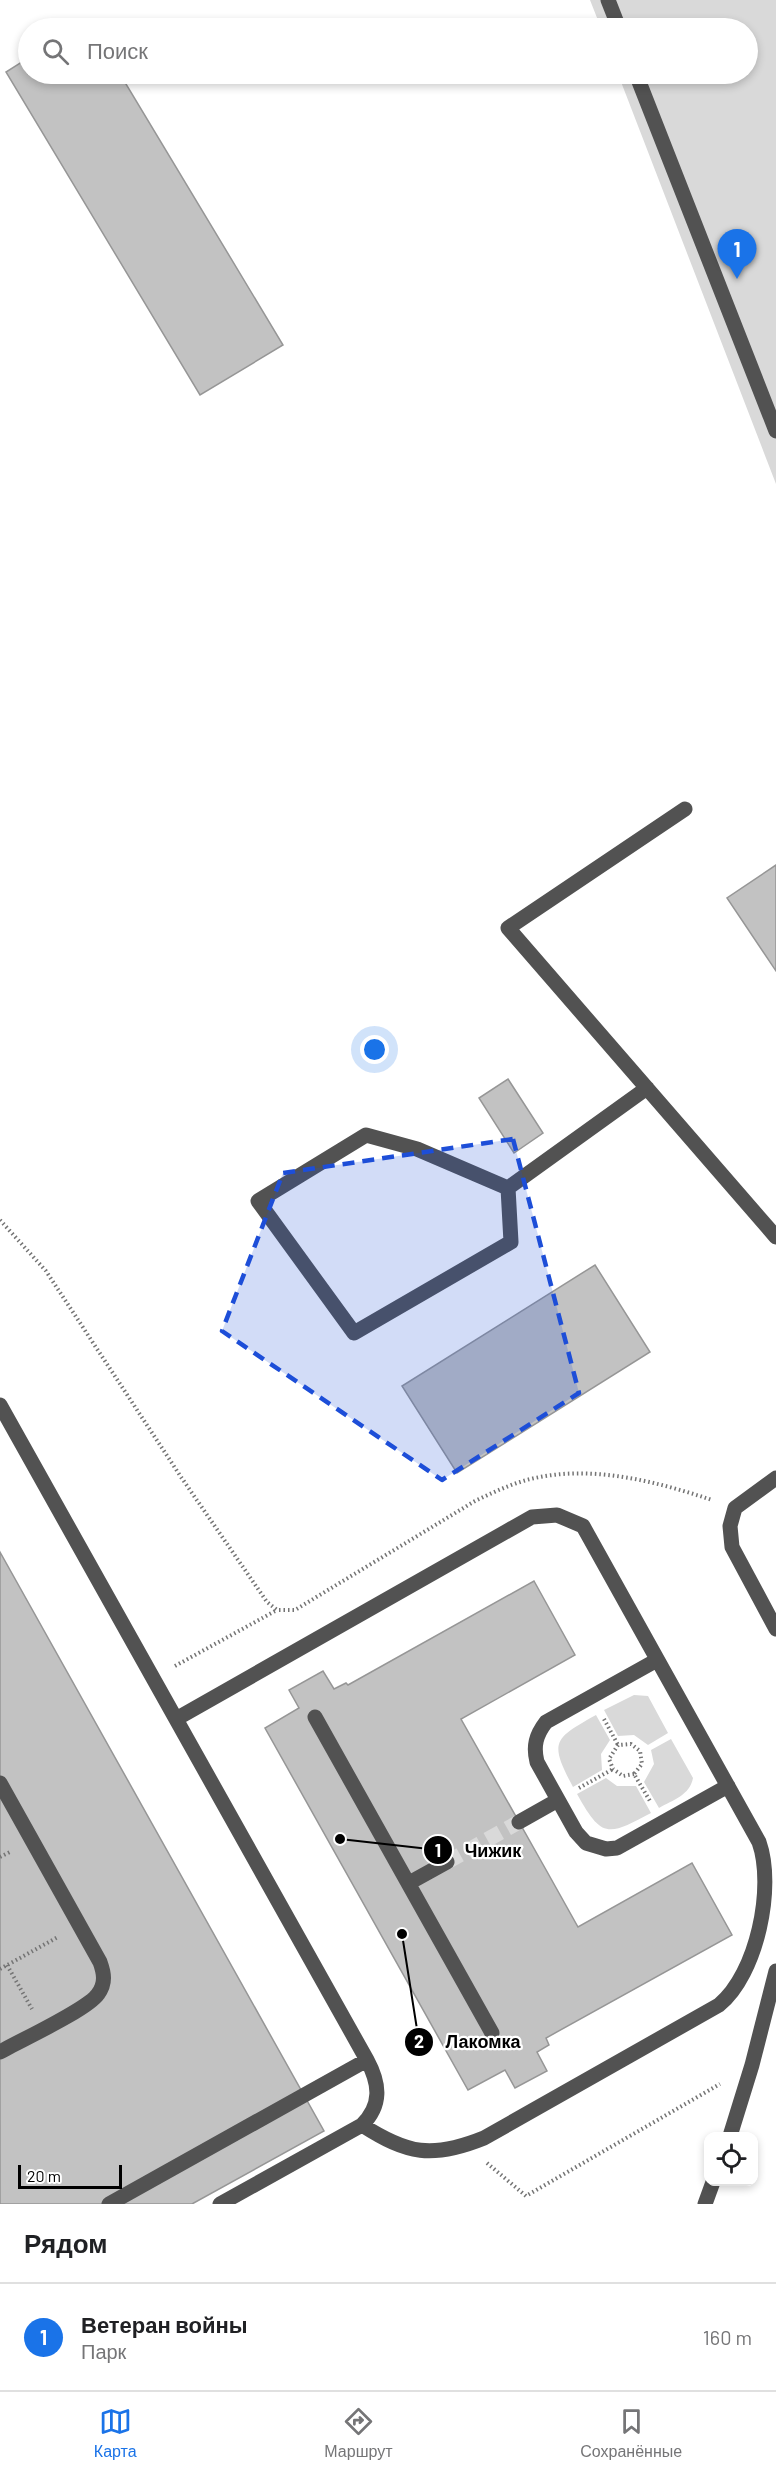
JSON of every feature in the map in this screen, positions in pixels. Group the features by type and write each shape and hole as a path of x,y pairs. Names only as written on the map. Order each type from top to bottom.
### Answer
{"lane":[{"path":"608,0 615,18"},
{"path":"640,84 776,431"},
{"path":"685,809 508,928 776,1237"},
{"path":"508,1188 647,1088"},
{"path":"366,1135 417,1149 508,1188 511,1242 354,1333 258,1201 366,1135"},
{"path":"0,1405 367,2060 378,2086 375,2107 362,2125 220,2204"},
{"path":"776,1478 735,1508 730,1526 732,1547 776,1629"},
{"path":"176,1719 532,1516 556,1515 583,1526 759,1842 765,1865 756,1944 735,1989 719,2006 483,2139 465,2146 446,2150 410,2149 390,2143 362,2125"},
{"path":"657,1660 546,1722 540,1729 534,1751 537,1762 576,1832 595,1847 617,1848 728,1786"},
{"path":"315,1717 492,2033"},
{"path":"0,1783 100,1962 103,1984 92,2001 0,2052"},
{"path":"519,1822 558,1800"},
{"path":"409,1883 447,1862"},
{"path":"731,2132 752,2065 776,1971"},
{"path":"109,2204 367,2060"},
{"path":"705,2204 711,2186"}],"path":[{"path":"0,1220 46,1270 181,1477 267,1602 277,1610"},
{"path":"153,1678 277,1610 295,1610 475,1501 541,1476 618,1477 660,1483 735,1508"},
{"path":"624,1743 631,1744 640,1751 642,1764 634,1774 623,1776 613,1769 609,1759 614,1749 624,1743"},
{"path":"558,1800 613,1769"},
{"path":"634,1774 662,1823"},
{"path":"0,1969 80,1925"},
{"path":"7,1965 42,2028"},
{"path":"465,2146 526,2196 752,2065"}],"highlighted area":[{"path":"513,1139 579,1393 442,1480 222,1331 283,1173"}],"shaded area":[{"path":"590,0 776,0 776,484 622,84 758,84 758,18 597,18"},
{"path":"634,1695 648,1696 668,1733 648,1745 634,1735 618,1736 604,1710"},
{"path":"596,1715 610,1740 601,1754 602,1770 573,1787 560,1760 559,1743 563,1736"},
{"path":"671,1739 693,1778 685,1793 659,1808 644,1782 654,1764 651,1750"},
{"path":"606,1778 617,1786 636,1786 651,1813 615,1829 600,1826 577,1794"}],"building":[{"path":"18,64 18,84 126,84 283,345 200,395 6,72"},
{"path":"776,865 776,971 727,898"},
{"path":"508,1079 543,1133 514,1153 479,1098"},
{"path":"595,1265 650,1352 457,1473 402,1386"},
{"path":"0,1552 324,2131 192,2204 0,2204"},
{"path":"534,1581 575,1655 461,1719 578,1927 692,1863 732,1935 546,2038 549,2045 537,2052 547,2071 515,2088 505,2070 468,2090 265,1728 299,1708 289,1690 323,1671 334,1689 346,1683 348,1685"}],"tunnel":[{"path":"447,1862 519,1822"}],"place":[{"name":"Ветеран войны","path":"737,279"},
{"name":"Чижик","path":"340,1839"},
{"name":"Лакомка","path":"402,1934"}]}
